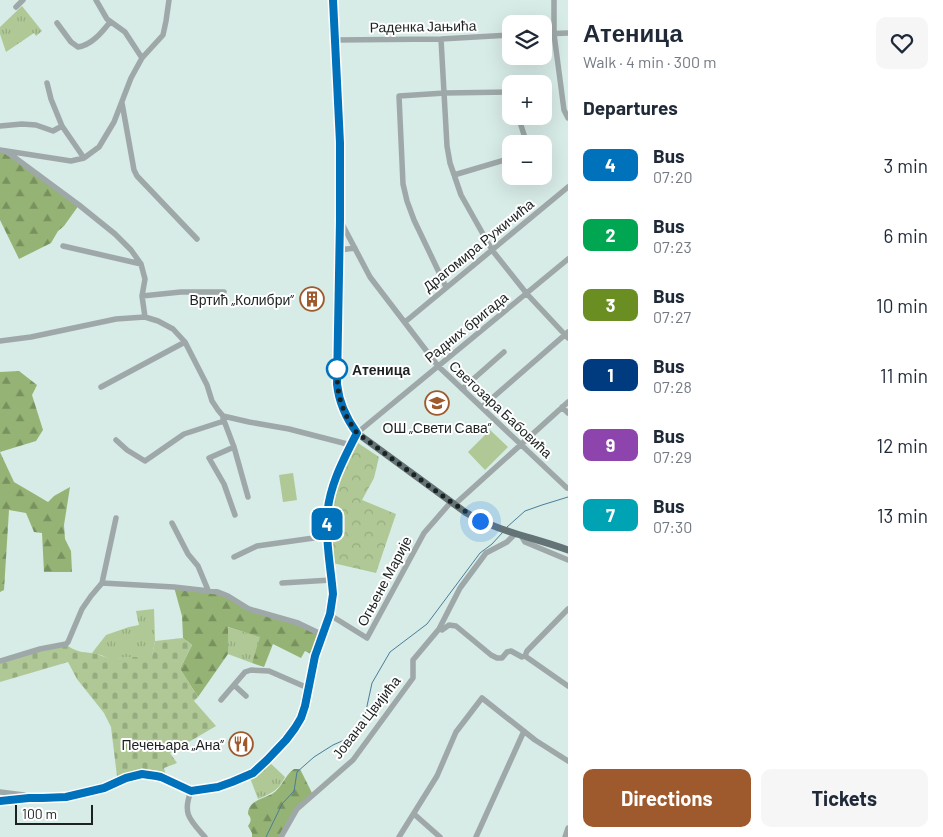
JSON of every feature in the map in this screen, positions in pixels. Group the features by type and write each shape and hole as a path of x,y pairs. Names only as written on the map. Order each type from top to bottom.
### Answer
{"main road":[{"path":"333,0 340,143 337,384 343,410 357,433 453,504 480,521 516,535 553,544 568,550"}],"street":[{"path":"16,7 23,0"},
{"path":"96,0 107,19 124,32 142,58"},
{"path":"2,150 71,161 84,158 99,147 114,122 131,78 142,58 162,35 169,0"},
{"path":"554,0 554,34 564,110 568,118"},
{"path":"57,22 72,42 78,46 84,46 99,36 110,22"},
{"path":"554,34 568,33"},
{"name":"Раденка Јањића","path":"334,40 502,36"},
{"path":"441,39 447,146 450,163 461,195 492,250 527,294 567,335 482,407"},
{"path":"47,84 62,126 84,158"},
{"path":"446,287 406,202 403,184 399,96 502,92"},
{"path":"121,101 134,170 137,176 197,239"},
{"path":"0,126 36,125 53,131 62,126"},
{"path":"2,150 66,194 115,234 131,250 141,264 145,279 142,296 145,317"},
{"path":"454,176 502,161"},
{"name":"Драгомира Ружичића","path":"405,322 568,187"},
{"name":"Светозара Бабовића","path":"340,220 370,277 438,366 567,488"},
{"path":"63,246 141,264"},
{"path":"339,250 355,248"},
{"name":"Радних бригада","path":"357,433 568,259"},
{"path":"142,296 181,292 224,292"},
{"path":"0,341 31,337 116,319 145,317 173,329 185,342 207,384 212,401 223,419 234,447 248,497"},
{"path":"101,387 185,342"},
{"path":"462,389 504,352"},
{"path":"453,504 568,402"},
{"path":"562,407 568,413"},
{"path":"116,440 127,450 145,461 184,434 223,419 289,429 351,445"},
{"path":"0,801 66,797 104,788 126,778 142,774 161,777 191,791 218,787 253,773 267,760 286,740 299,722 305,706 315,656 324,635 333,594 327,519 331,493 334,482 357,433"},
{"path":"234,447 209,458 224,484 235,515"},
{"name":"Огњене Марије","path":"330,614 367,638 424,533 453,504"},
{"path":"0,661 40,649 66,644 70,640 78,616 85,603 102,583 116,518"},
{"path":"172,523 188,554 198,566 208,590"},
{"path":"516,535 525,542 568,560"},
{"name":"Јована Цвијића","path":"281,837 297,809 352,760 413,678 412,660 439,629 460,588 486,553 516,535"},
{"path":"234,557 257,546 328,536"},
{"path":"282,583 331,580"},
{"path":"102,583 174,587 218,592 249,609 298,623 324,635"},
{"path":"525,656 527,651 568,609"},
{"path":"439,629 442,630 448,625 456,626 497,658 502,658 507,652 511,651 522,657 525,656 568,686"},
{"path":"221,700 248,671 266,670 308,688"},
{"path":"234,685 246,696"},
{"path":"399,837 437,776 456,732 482,698 535,740 568,761"},
{"path":"476,837 524,731"},
{"path":"191,791 187,807 188,816 205,837"},
{"path":"0,792 24,795 29,798"},
{"path":"414,814 440,837"},
{"path":"564,837 568,828"}],"green space":[{"path":"22,6 42,31 36,36 34,33 6,52 0,34 0,27"},
{"path":"0,150 79,205 51,243 19,259 0,220"},
{"path":"19,371 37,385 32,395 43,430 36,441 0,452 0,372"},
{"path":"490,430 508,447 485,470 468,452"},
{"path":"358,443 379,457 374,478 362,500 396,514 376,573 333,563 332,502 338,477"},
{"path":"0,452 14,482 48,502 54,496 70,487 64,525 65,539 71,551 72,572 44,572 42,533 34,532 26,513 9,510 4,590 0,592"},
{"path":"293,473 297,500 283,502 279,475"},
{"path":"174,587 218,592 249,609 298,623 323,635 315,656 305,651 301,658 273,644 264,667 252,663 260,637 228,627 228,654 198,697 180,669 192,645 183,638 182,616"},
{"path":"154,609 155,641 152,656 121,658 113,661 92,653 106,635 139,625 136,611"},
{"path":"227,627 261,637 252,663 228,654"},
{"path":"183,638 192,645 180,669 198,697 194,701 216,726 170,753 177,763 164,768 167,779 156,776 121,781 117,776 111,727 104,713 77,679 68,662 0,682 0,661 66,644 77,651 97,654 113,660 125,657 139,657 140,653 152,656 155,641"},
{"path":"267,760 285,777 280,786 274,791 258,799 249,775"},
{"path":"294,769 300,769 313,795 297,809 281,837 252,837 248,826 251,820 248,814 250,806 256,801 272,794"}],"waterway":[{"path":"507,527 525,511 568,497"},
{"path":"266,837 282,804 294,791 297,772 314,757 362,729 372,683 390,652 427,624 480,553 503,532"}],"bus line":[{"name":"4","path":"0,801 66,797 104,788 126,778 142,774 161,777 191,791 218,787 253,773 286,740 301,718 315,656 324,635 332,606 333,594 327,519 331,493 334,482 357,433 343,410 336,376 340,143 333,0"}],"place":[{"name":"Вртић „Колибри”","path":"312,299"},
{"name":"Атеница","path":"337,369"},
{"name":"ОШ „Свети Сава”","path":"437,403"},
{"name":"Печењара „Ана”","path":"241,744"}],"route":[{"path":"337,369 337,362 337,384 337,389 348,421 357,433 480,521"}]}
